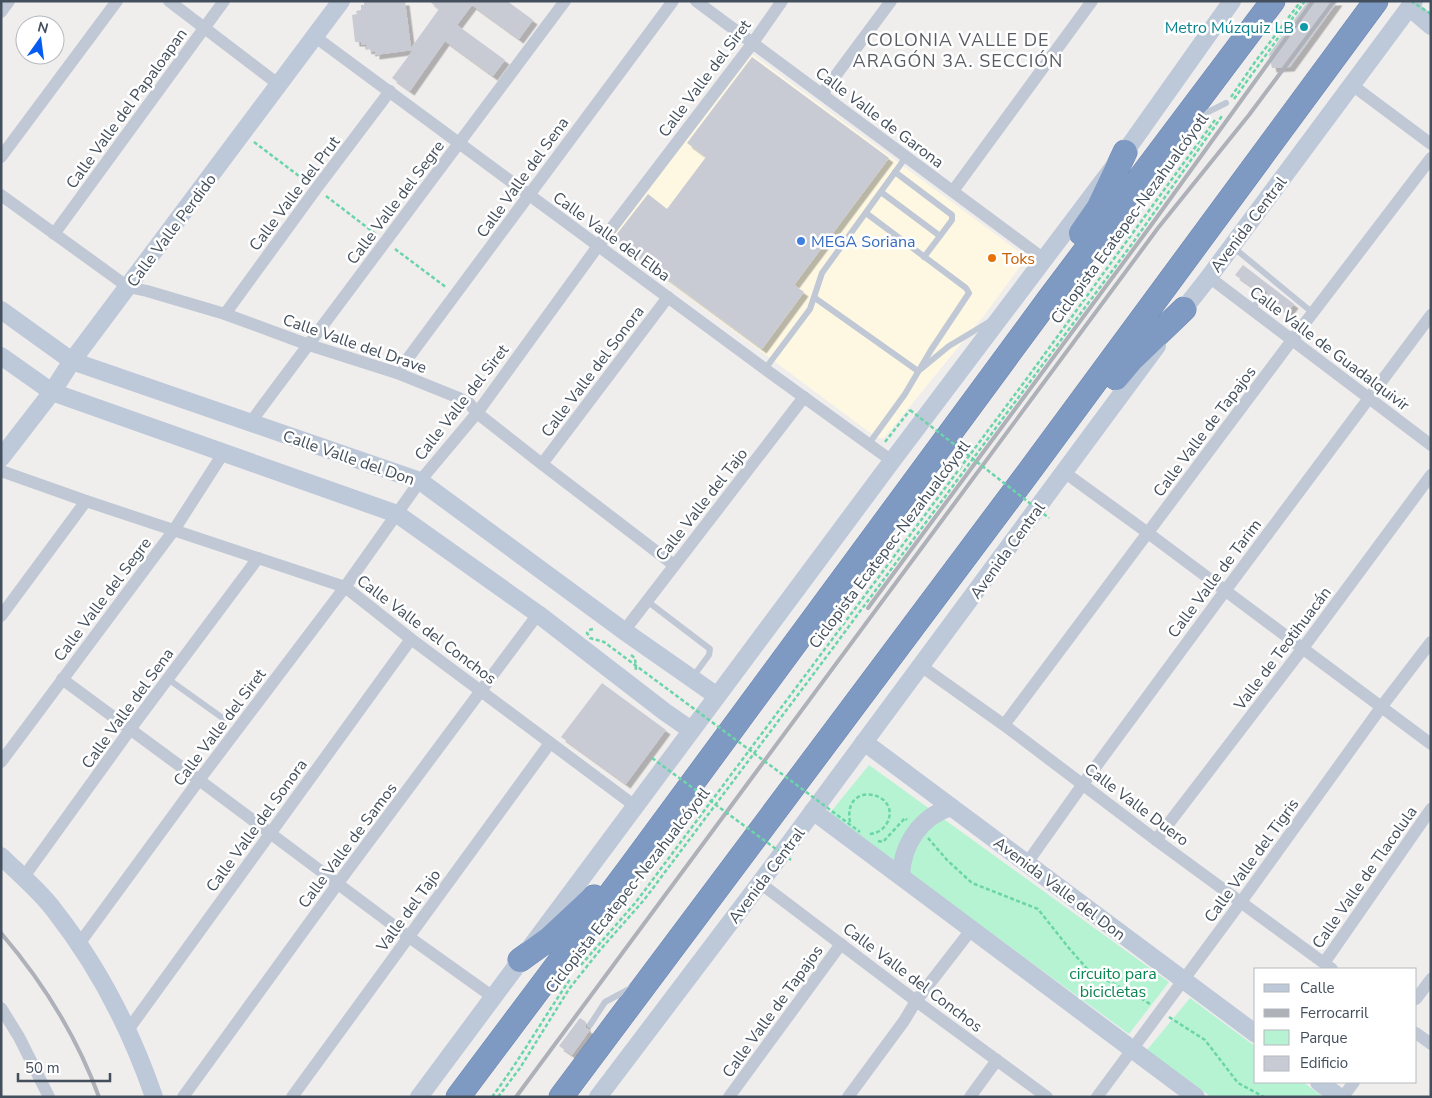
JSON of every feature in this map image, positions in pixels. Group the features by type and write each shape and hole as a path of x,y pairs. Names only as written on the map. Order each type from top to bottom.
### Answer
{"highway":[{"path":"458,1097 1272,1"},
{"name":"Avenida Central","path":"561,1097 1031,469 1376,1"},
{"path":"1049,299 1070,249 1099,207 1125,152"},
{"path":"1031,469 1076,425 1132,359 1184,309"},
{"path":"520,960 549,939 585,904 629,869"}],"street":[{"path":"1,12 9,1"},
{"path":"1,157 117,1"},
{"path":"169,1 278,84"},
{"name":"Calle Valle del Papaloapan","path":"54,234 224,1"},
{"name":"Calle Valle Perdido","path":"1,458 52,392 72,361 341,1"},
{"name":"Calle Valle del Segre","path":"250,423 565,1"},
{"name":"Calle Valle del Sena","path":"397,373 673,1"},
{"name":"Calle Valle de Garona","path":"696,1 1044,259"},
{"name":"Calle Valle del Siret","path":"79,944 199,780 345,587 420,481 477,412 598,246 752,44 782,1"},
{"path":"822,94 891,1"},
{"path":"953,191 1092,1"},
{"path":"419,1097 892,461 1125,152 1232,1"},
{"path":"1411,3 1431,26"},
{"name":"Avenida Central","path":"598,1097 760,883 1411,3"},
{"name":"Calle Valle del Elba","path":"314,36 892,461"},
{"path":"1352,85 1431,144"},
{"name":"Calle Valle del Prut","path":"225,314 316,189 390,92"},
{"name":"Calle Valle de Tapajos","path":"1004,726 1292,340 1431,158"},
{"name":"Calle Valle del Drave","path":"1,195 128,287 225,314 309,346 397,373 470,403 477,412 542,464 674,565"},
{"name":"Calle Valle de Guadalquivir","path":"1210,277 1431,445"},
{"name":"Calle Valle del Sonora","path":"542,464 668,297"},
{"name":"Calle Valle del Don","path":"1,310 72,361 420,481 624,631 717,696"},
{"name":"Calle Valle de Tarim","path":"1027,863 1225,591 1431,316"},
{"path":"1,356 52,392 397,514 538,614 672,717 692,730"},
{"name":"Calle Valle del Tajo","path":"624,631 804,397"},
{"name":"Calle Valle del Segre","path":"1,762 174,530 224,452"},
{"name":"Calle Valle del Conchos","path":"1,471 345,587 411,639 635,806"},
{"path":"1064,472 1431,744"},
{"name":"Valle de Teotihuacán","path":"1156,840 1303,648 1431,475"},
{"path":"1,616 86,501"},
{"name":"Calle Valle del Sena","path":"23,878 258,558"},
{"name":"Calle Valle de Samos","path":"183,1097 538,614"},
{"name":"Calle Valle del Sonora","path":"128,1030 411,639"},
{"name":"Calle Valle del Tigris","path":"1096,1097 1184,980 1382,706 1431,642"},
{"name":"Calle Valle Duero","path":"921,666 1328,966"},
{"path":"62,679 492,997"},
{"name":"Avenida Valle del Don","path":"864,742 1254,1032"},
{"name":"Valle del Tajo","path":"292,1097 550,743"},
{"path":"901,876 901,864 915,832 940,811 951,808"},
{"name":"Calle Valle de Tlacolula","path":"1328,966 1431,809"},
{"path":"813,811 1196,1097"},
{"path":"1,856 53,908 79,944 105,986 128,1030 154,1097"},
{"name":"Calle Valle del Conchos","path":"760,883 1047,1097"},
{"path":"848,1097 904,1021 916,1001 971,930"},
{"name":"Calle Valle de Tapajos","path":"729,1097 841,944"},
{"path":"1417,998 1431,979"},
{"path":"1,1008 19,1036 49,1097"},
{"path":"1417,1034 1431,1044"},
{"path":"970,1097 997,1060"},
{"path":"1320,1083 1341,1097 1353,1083"}],"lane":[{"path":"1166,145 1183,141 1202,115 1228,104"},
{"path":"765,369 806,315 815,298 822,273 906,157"},
{"path":"895,172 950,212 953,218 924,257"},
{"path":"881,192 940,236"},
{"path":"866,213 966,288 969,293 905,394 868,445"},
{"path":"1232,247 1272,282 1313,313"},
{"path":"1252,309 1263,295"},
{"path":"815,298 918,371"},
{"path":"918,371 950,346 1002,314"},
{"path":"647,601 710,649 709,655 692,679"},
{"path":"168,679 224,719"},
{"path":"590,1025 605,1002 649,978"}],"path":[{"name":"Ciclopista Ecatepec-Nezahualcóyotl","path":"577,969 636,902 1025,380 1228,104 1255,62 1301,1"},
{"path":"1228,104 1305,1"},
{"path":"1411,3 1431,14"},
{"path":"498,1097 520,1068 569,989 644,900 833,648 1126,252 1225,112"},
{"path":"243,133 456,294"},
{"path":"892,433 910,410 1048,518"},
{"path":"599,632 593,629 587,633 590,638 604,642 860,832 866,834 878,832 887,824 888,806 880,797 875,794 862,795 850,807 849,813 852,829 868,838"},
{"path":"628,653 635,658 636,672"},
{"path":"652,758 791,860"},
{"path":"874,840 884,842 905,818 919,828 972,883 1038,909 1088,972 1139,997 1205,1040 1238,1083 1264,1097"},
{"name":"Ciclopista Ecatepec-Nezahualcóyotl","path":"492,1097 572,976"}],"shaded area":[{"path":"750,53 1022,254 1024,261 986,313 884,438 877,438 611,239"}],"green space":[{"name":"circuito para bicicletas","path":"869,765 1169,982 1129,1034 829,814"},
{"name":"circuito para bicicletas","path":"1190,998 1254,1046 1254,1083 1304,1083 1323,1097 1211,1097 1147,1050"}],"building":[{"path":"364,1 405,1 411,48 439,9 429,1 507,1 533,20 519,39 472,5 457,25 505,60 493,76 445,41 410,91 392,78 413,50 375,55 375,51 367,50 366,44 361,45 361,42 355,42 352,15 357,14 356,11 361,10 361,5 364,5"},
{"name":"Metro Múzquiz LB","path":"1308,1 1338,1 1290,67 1272,68 1269,54"},
{"path":"752,57 889,158 794,285 804,292 762,349 613,239 648,194 667,209 706,157 687,143"},
{"path":"1243,265 1294,304 1287,313 1267,298 1268,294 1266,291 1262,290 1259,292 1235,275"},
{"path":"602,683 666,730 626,784 561,737"},
{"path":"580,1018 586,1022 586,1028 590,1030 572,1055 559,1046"}],"railway":[{"path":"868,608 1152,224 1313,1"},
{"path":"516,1097 1158,228 1249,115 1334,1"},
{"path":"1,933 31,971 58,1011 80,1053 99,1097"}],"place":[{"name":"Metro Múzquiz LB","path":"1304,27"},
{"name":"MEGA Soriana","path":"801,241"},
{"name":"Toks","path":"992,258"}],"district":[{"name":"COLONIA VALLE DE ARAGÓN 3A. SECCIÓN","path":"958,50"}]}
